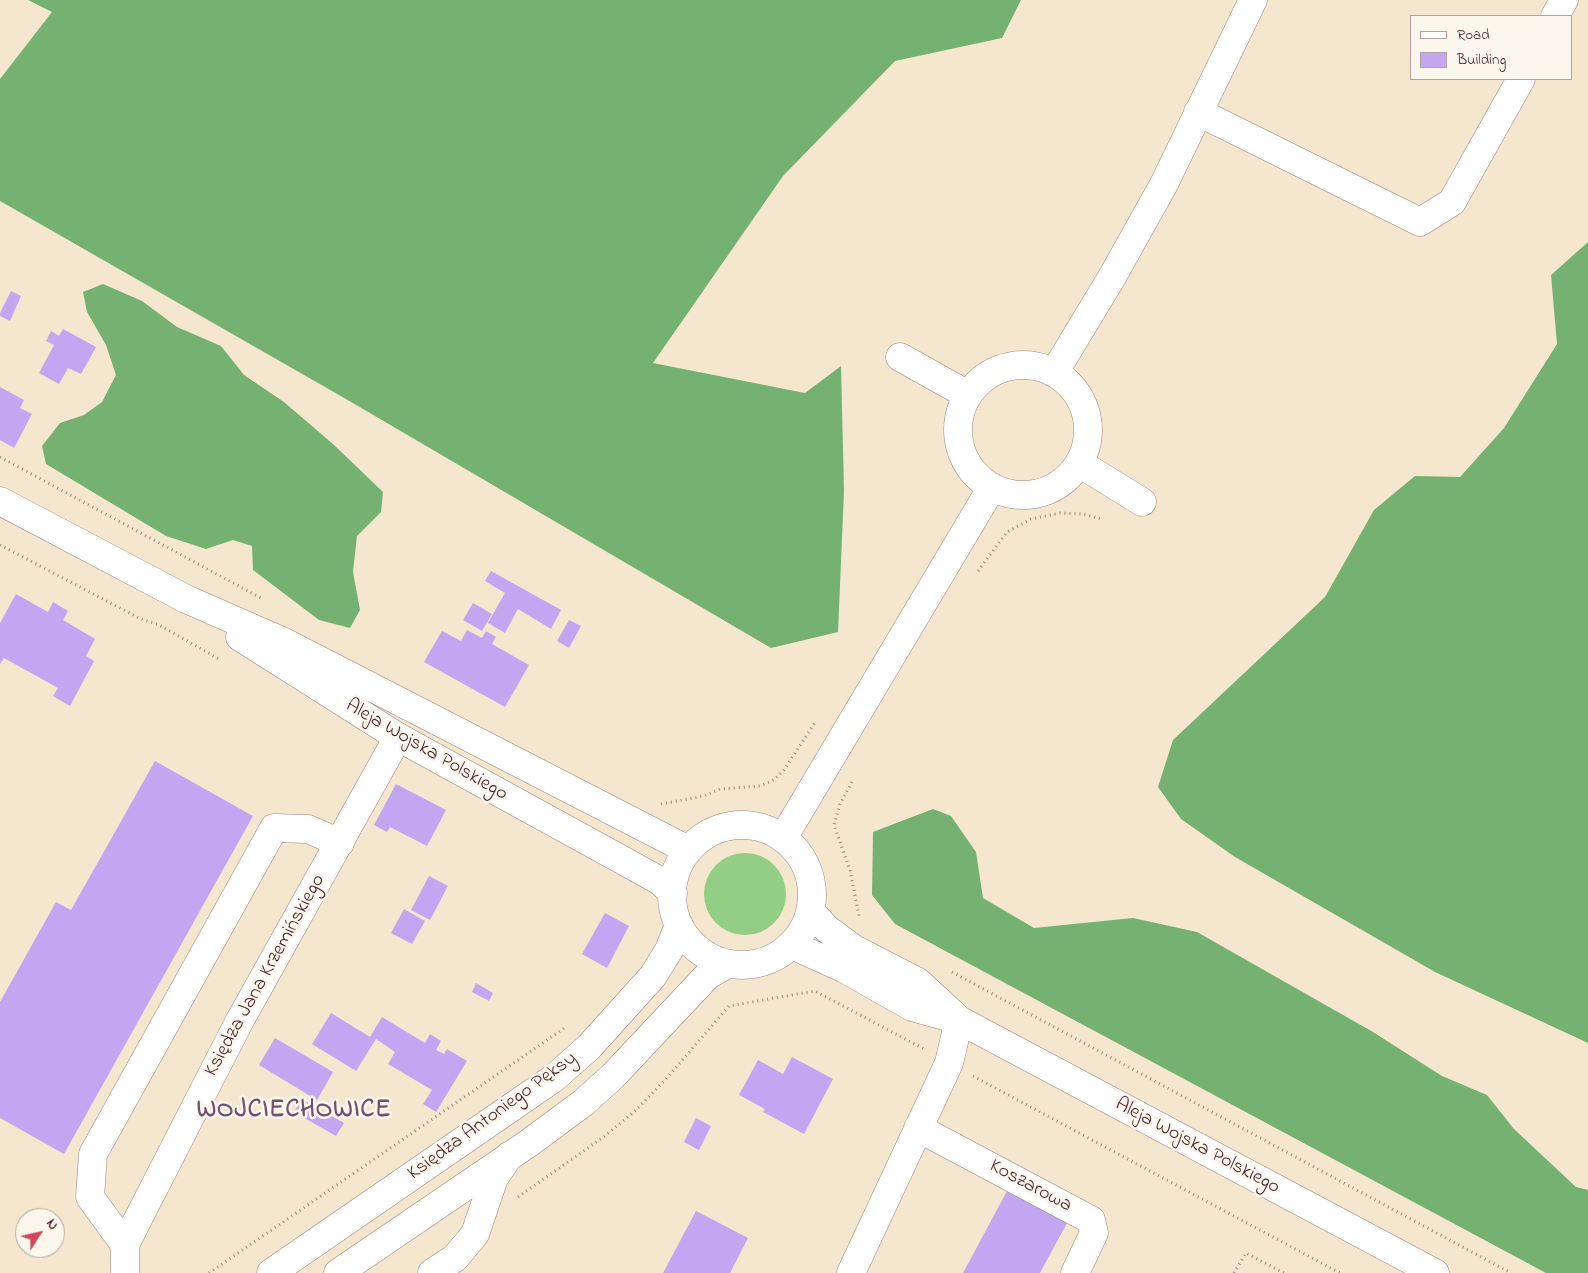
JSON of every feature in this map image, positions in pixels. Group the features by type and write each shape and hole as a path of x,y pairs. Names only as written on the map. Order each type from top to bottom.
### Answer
{"main road":[{"path":"1054,373 1117,269 1164,184 1253,0"},
{"path":"1556,15 1564,0"},
{"path":"1198,112 1420,222 1452,202 1519,80"},
{"path":"900,357 968,395"},
{"path":"1016,365 1035,366 1054,373 1068,383 1079,397 1086,412 1088,430 1086,447 1078,463 1066,479 1048,490 1029,495 1009,493 992,487 976,475 966,461 960,445 959,419 968,395 981,380 997,370 1016,365"},
{"path":"1078,463 1142,502"},
{"path":"783,838 992,487"},
{"name":"Aleja Wojska Polskiego","path":"0,501 186,599 282,641 688,850"},
{"name":"Aleja Wojska Polskiego","path":"186,599 274,660 398,737 632,865 660,881 673,892"},
{"name":"Księdza Jana Krzemińskiego","path":"126,1273 125,1245 239,1022 398,737"},
{"path":"732,826 766,829 783,838 797,851 807,870 812,891 810,911 802,931 792,945 778,955 763,962 746,966 728,964 713,959 699,950 687,939 679,925 673,906 673,892 679,865 688,850 700,839 715,830 732,826"},
{"path":"125,1245 90,1197 93,1154 274,828 308,829 340,843"},
{"name":"Aleja Wojska Polskiego","path":"810,911 827,929 854,948 918,982 959,1020"},
{"name":"Księdza Antoniego Pęksy","path":"271,1273 554,1078 589,1047 653,976 669,950 679,925"},
{"name":"Aleja Wojska Polskiego","path":"792,945 845,970 912,1007 959,1020 1435,1273"},
{"name":"Księdza Antoniego Pęksy","path":"338,1273 583,1103 619,1070 708,975 728,964"},
{"path":"850,1273 949,1062 959,1020"},
{"name":"Koszarowa","path":"918,1128 1091,1220 1094,1233 1075,1273"},
{"path":"432,1273 454,1258 475,1234 494,1178 509,1156"}],"path":[{"path":"977,572 1007,532 1031,519 1060,513 1084,514 1101,519"},
{"path":"854,779 840,804 834,825 850,870 858,916 863,921"},
{"path":"948,970 1511,1273"},
{"path":"478,1224 573,1159 636,1110 666,1079 729,1006 815,991 1340,1273"},
{"path":"209,1273 488,1082 557,1032 572,1024"},
{"path":"1234,1273 1246,1253 1284,1273"}],"green space":[{"path":"28,0 1021,0 1002,38 895,61 783,176 653,363 805,393 841,366 844,491 838,632 771,648 346,399 0,201 0,79 52,12"},
{"path":"1588,242 1588,1043 1435,972 1235,857 1181,819 1158,787 1173,740 1325,597 1374,510 1415,476 1460,477 1504,428 1557,344 1551,275"},
{"path":"103,284 142,301 177,327 221,346 244,375 284,402 333,444 383,492 381,512 357,536 353,572 360,610 350,628 319,620 253,570 252,546 233,540 206,549 166,536 46,464 42,446 60,423 84,415 102,402 116,375 106,345 87,312 83,292"},
{"path":"933,809 951,816 976,852 983,898 1034,928 1133,918 1197,932 1373,1032 1442,1076 1487,1095 1514,1129 1576,1187 1588,1190 1588,1273 1546,1273 895,924 872,895 873,832"},
{"path":"745,853 761,856 774,865 783,878 786,894 783,910 774,923 761,932 745,935 729,932 716,923 707,910 704,894 707,878 716,865 729,856"}],"building":[{"path":"11,291 21,296 10,321 0,316 0,313"},
{"path":"63,329 96,347 81,374 68,368 59,384 39,373 54,345 46,341 51,331 59,336"},
{"path":"0,387 24,400 20,408 32,414 14,448 0,440"},
{"path":"491,571 561,610 551,629 518,609 505,633 488,623 505,593 485,581"},
{"path":"16,594 48,612 53,602 68,611 63,620 95,639 86,656 94,661 70,706 53,696 58,688 4,658 0,664 0,623"},
{"path":"473,603 492,614 482,631 463,620"},
{"path":"569,620 581,626 569,648 557,641"},
{"path":"467,630 482,638 486,631 496,637 492,644 529,665 505,707 424,662 442,631 461,641"},
{"path":"155,761 253,816 64,1154 0,1118 0,1002 56,902 71,910"},
{"path":"396,784 446,810 427,846 390,827 387,832 374,825"},
{"path":"429,876 448,886 430,920 411,910"},
{"path":"404,909 425,921 412,944 391,933"},
{"path":"605,913 629,926 607,968 582,954"},
{"path":"476,983 493,993 489,1001 472,992"},
{"path":"331,1013 370,1037 382,1017 425,1043 430,1034 441,1041 436,1050 444,1054 447,1049 467,1061 436,1112 423,1104 432,1090 388,1064 395,1052 376,1039 356,1071 312,1044"},
{"path":"275,1038 333,1072 317,1100 259,1065"},
{"path":"792,1057 833,1079 804,1134 763,1112 765,1109 739,1095 758,1060 783,1074"},
{"path":"302,1099 344,1123 336,1136 294,1112"},
{"path":"696,1118 711,1126 699,1150 684,1142"},
{"path":"1007,1191 1067,1223 1040,1273 963,1273"},
{"path":"696,1211 748,1238 730,1273 663,1273"}],"district":[{"name":"WOJCIECHOWICE","path":"294,1112"}]}
